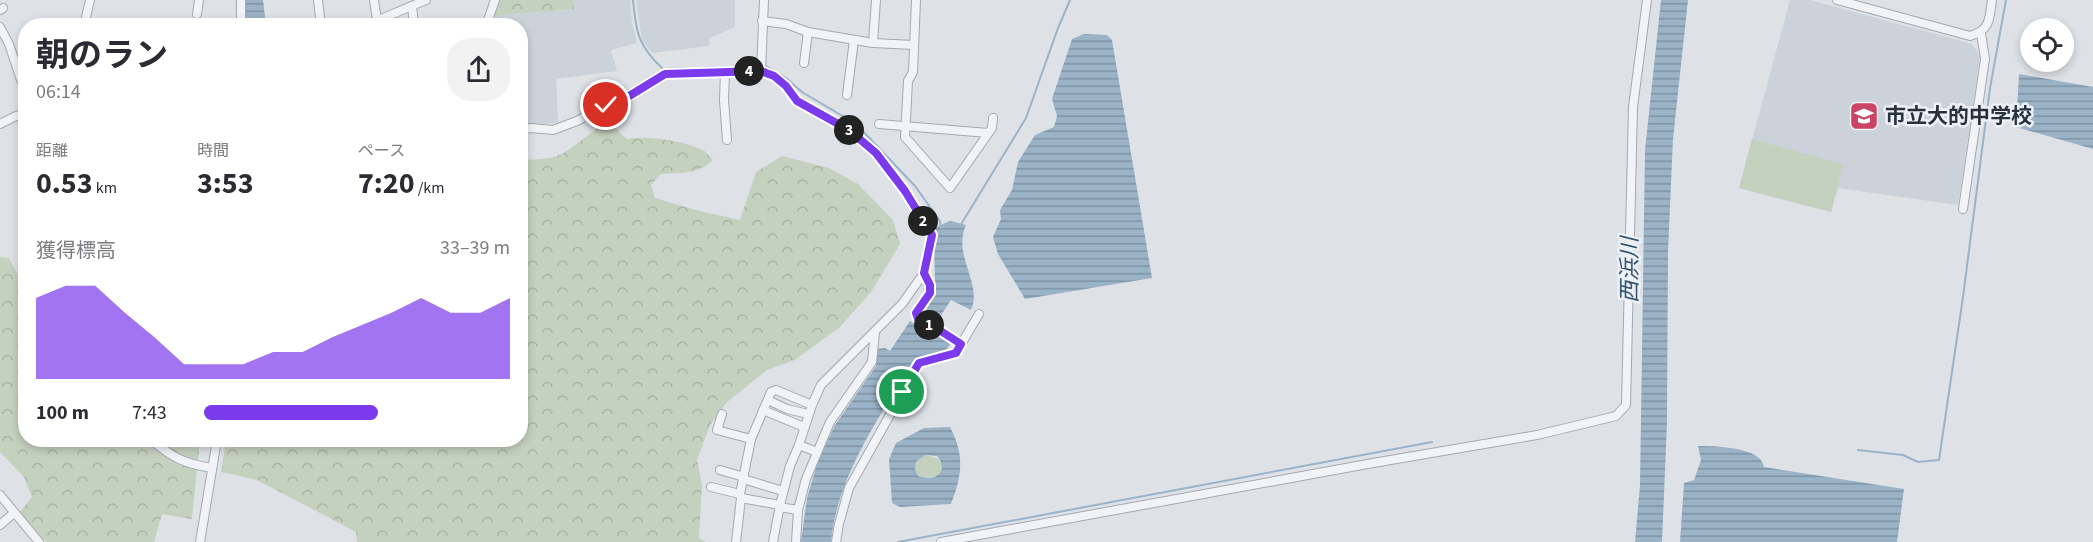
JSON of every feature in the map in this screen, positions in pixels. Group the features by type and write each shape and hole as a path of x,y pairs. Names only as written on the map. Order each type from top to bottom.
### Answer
{"street":[{"path":"86,18 90,0"},
{"path":"197,14 199,0"},
{"path":"241,0 241,18"},
{"path":"318,0 320,18"},
{"path":"374,0 376,18"},
{"path":"402,0 411,18"},
{"path":"383,18 426,0"},
{"path":"489,18 495,0"},
{"path":"761,71 764,0"},
{"path":"873,43 876,0"},
{"path":"916,0 913,72 908,81 905,137 950,188 992,128 993,118"},
{"path":"941,542 971,539 1373,463 1537,435 1616,416 1626,405 1633,107 1647,0"},
{"path":"1837,0 1970,36 1981,33 1989,23 1992,0"},
{"path":"762,21 786,24 808,32 854,40 914,45"},
{"path":"0,27 9,44 18,71"},
{"path":"804,63 808,32"},
{"path":"1963,209 1985,58 1981,33"},
{"path":"847,95 854,40"},
{"path":"0,48 9,44"},
{"path":"528,129 553,130 577,121 606,105 621,101 665,74 761,71 774,76 786,86 797,101 849,130 876,153 905,191 932,235 924,273 902,304 821,385 790,466 779,506 773,542"},
{"path":"725,72 724,100 728,140"},
{"path":"0,124 18,117"},
{"path":"879,124 988,133"},
{"path":"924,273 930,285 930,293 916,313 919,321 936,328 961,344"},
{"path":"836,542 849,488 919,363 956,353 979,314"},
{"path":"796,542 798,510 806,478 830,422 872,362 875,332"},
{"path":"736,542 740,496 751,440 771,392 777,390 812,405"},
{"path":"768,400 787,409 808,414"},
{"path":"763,410 804,427"},
{"path":"722,414 717,430 751,440"},
{"path":"799,446 817,452"},
{"path":"160,447 168,454 190,465 212,468"},
{"path":"200,542 216,447"},
{"path":"720,470 783,490"},
{"path":"711,487 798,510"},
{"path":"0,495 39,542"},
{"path":"0,525 14,513"}],"shaded area":[{"path":"573,0 630,0 637,43 611,50 617,71 556,79 558,123 528,125 528,18 494,18 495,16 573,9"},
{"path":"636,0 735,0 735,27 710,38 709,46 652,53 642,40"},
{"name":"市立大的中学校","path":"1790,0 1810,0 1972,44 1980,56 1958,205 1838,188 1831,212 1739,188"}],"green space":[{"path":"500,0 573,0 574,9 495,16"},
{"path":"611,124 627,139 654,138 686,144 703,150 713,160 708,165 695,170 661,174 651,185 655,198 740,220 756,172 782,156 829,168 858,184 893,220 900,244 871,292 840,327 795,360 767,370 726,403 710,425 697,460 702,485 699,538 706,542 357,542 356,532 257,480 221,472 225,447 528,447 528,160 562,154 603,126"},
{"path":"1752,139 1843,164 1831,212 1739,188"},
{"path":"0,257 9,258 18,275 18,447 199,447 192,519 162,514 154,542 46,542 20,512 32,497 24,477 0,452"},
{"path":"925,455 934,457 942,465 942,470 934,476 918,476 915,469 916,462"}],"water":[{"path":"246,0 263,0 265,18 245,18"},
{"path":"1661,0 1688,0 1673,139 1668,252 1667,423 1662,542 1635,542 1640,485 1645,150"},
{"path":"1084,34 1107,35 1112,40 1152,278 1025,299 998,254 993,237 1001,219 1000,210 1012,190 1018,162 1035,135 1054,127 1057,116 1052,99 1072,39"},
{"path":"2019,74 2093,87 2093,149 2016,127"},
{"path":"950,221 966,225 963,247 973,290 974,300 971,310 951,300 930,332 934,335 936,332 952,342 943,354 913,361 851,470 835,518 831,542 801,542 807,498 818,461 835,425 876,366 877,349 885,348 890,351 910,321 923,328 928,317 925,314 935,286 934,228"},
{"path":"950,427 955,437 960,466 955,494 951,504 900,507 892,503 889,459 896,443 924,428","holes":["925,455 937,456 942,469 938,475 929,478 918,476 915,469 916,462"]},
{"path":"1698,446 1730,448 1748,452 1760,459 1764,467 1904,489 1897,542 1680,542 1684,483 1694,480 1701,460"}],"waterway":[{"path":"633,0 635,21 643,45 663,69 766,66 786,78 802,92 856,124 915,186 940,221 941,228"},
{"path":"960,226 1026,118 1070,0"},
{"path":"1858,450 1903,455 1918,462 1939,460 1990,88 2006,0"},
{"path":"898,542 1432,442"}],"place":[{"name":"市立大的中学校","path":"1864,116"}],"route":[{"path":"606,105 621,101 665,74 761,71 774,76 786,86 797,101 849,130 876,153 905,191 932,235 924,273 930,285 930,293 916,313 919,321 936,328 961,344 956,353 919,363 902,392"}],"water label":[{"name":"西浜川","path":"1629,270"}]}
